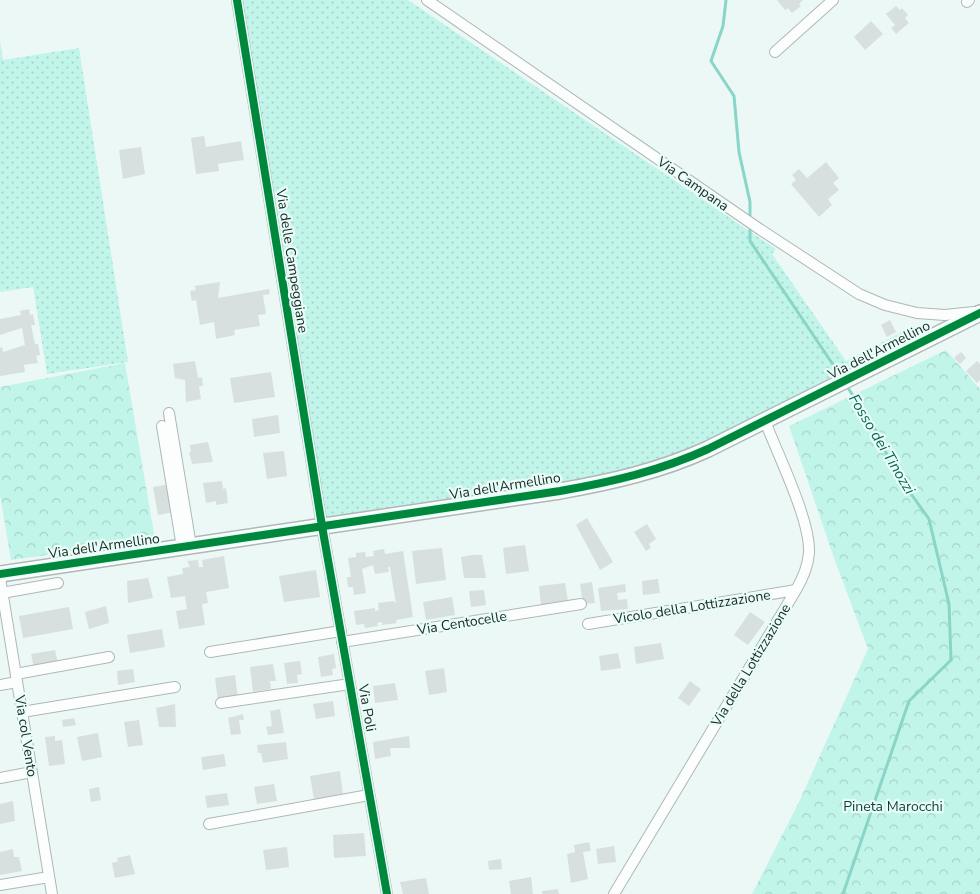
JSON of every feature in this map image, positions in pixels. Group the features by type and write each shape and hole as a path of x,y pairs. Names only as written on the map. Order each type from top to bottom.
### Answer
{"street":[{"name":"Via delle Campeggiane","path":"237,0 322,526"},
{"name":"Via Campana","path":"427,0 741,217 846,286 885,306 928,315 980,312"},
{"path":"775,52 833,0"},
{"name":"Via dell'Armellino","path":"0,574 626,478 684,459 833,387 980,312"},
{"path":"169,413 187,546"},
{"name":"Via della Lottizzazione","path":"614,894 796,590 807,566 808,534 764,421"},
{"path":"162,426 187,546"},
{"name":"Via Poli","path":"322,526 387,894"},
{"name":"Via col Vento","path":"0,578 52,894"},
{"path":"2,593 58,583"},
{"name":"Vicolo della Lottizzazione","path":"588,624 796,590"},
{"name":"Via Centocelle","path":"342,642 581,604"},
{"path":"210,652 340,631"},
{"path":"0,686 16,678 108,657"},
{"path":"221,703 350,684"},
{"path":"22,712 174,687"},
{"path":"0,778 32,772"},
{"path":"209,824 370,795"},
{"path":"0,885 49,877"}],"green space":[{"path":"239,0 408,0 776,249 772,254 846,361 910,328 914,334 668,462 587,485 326,517"},
{"path":"0,40 3,60 79,48 128,362 47,374 33,287 0,292"},
{"name":"Pineta Marocchi","path":"946,350 980,389 980,894 752,894 799,802 868,649 834,558 789,426"},
{"path":"125,363 155,540 11,560 0,495 0,387"}],"building":[{"path":"777,0 803,0 799,4 801,6 792,13 788,8 785,10"},
{"path":"896,6 900,10 902,8 908,15 905,18 909,23 896,34 891,28 895,25 886,14"},
{"path":"871,21 883,34 865,50 854,37"},
{"path":"204,136 206,147 241,141 244,160 218,164 219,171 196,174 191,138"},
{"path":"141,147 145,174 123,179 119,150"},
{"path":"826,162 839,178 833,183 839,190 828,199 832,205 819,217 791,184 796,180 792,175 799,169 807,178"},
{"path":"220,282 218,298 269,289 270,294 263,295 266,314 258,315 260,326 234,330 235,335 216,339 214,322 200,325 196,300 192,301 190,291 196,290 195,286"},
{"path":"29,309 30,315 33,314 35,325 31,325 35,344 38,344 40,355 36,356 38,363 24,365 25,372 0,376 0,348 2,347 3,352 25,345 22,328 0,335 0,319 21,315 20,311"},
{"path":"890,320 896,332 887,337 881,325"},
{"path":"961,352 966,358 960,364 954,358"},
{"path":"195,361 198,378 202,377 203,386 199,386 201,399 186,402 185,380 175,378 173,364"},
{"path":"977,361 980,364 980,380 977,383 966,371"},
{"path":"271,372 275,397 234,403 230,378"},
{"path":"278,415 280,433 254,437 252,419"},
{"path":"208,442 213,462 192,464 189,452 191,452 190,445"},
{"path":"284,451 287,476 267,479 263,453"},
{"path":"222,481 223,489 226,488 228,503 216,505 216,501 206,503 203,483"},
{"path":"170,486 174,512 158,515 153,487"},
{"path":"587,518 613,562 600,570 576,525"},
{"path":"647,524 656,539 649,544 651,548 646,551 634,532"},
{"path":"525,545 529,571 506,574 503,548"},
{"path":"442,548 446,580 416,584 412,551"},
{"path":"384,549 385,554 403,551 413,617 396,620 397,623 382,625 382,622 377,623 378,626 365,628 364,624 356,625 354,611 375,608 375,611 379,610 378,603 394,601 396,604 390,567 388,567 389,572 375,574 373,565 362,569 366,593 354,595 353,587 348,587 347,577 351,577 348,558 356,557 356,553 365,552 366,557 374,556 373,551"},
{"path":"482,555 486,578 464,578 461,557"},
{"path":"224,556 229,588 206,592 208,603 202,604 205,625 179,629 176,611 187,609 185,596 171,598 167,577 183,574 182,568 190,567 187,561 198,560 199,567 203,567 202,560"},
{"path":"316,570 320,597 284,602 279,576"},
{"path":"148,578 153,598 128,603 127,581"},
{"path":"658,579 660,593 643,595 642,581"},
{"path":"592,582 595,603 583,604 580,584"},
{"path":"565,583 568,601 541,605 539,586"},
{"path":"625,584 626,592 617,593 618,600 627,599 628,609 601,611 598,588"},
{"path":"484,590 486,605 471,607 469,591"},
{"path":"452,597 455,615 426,620 423,602"},
{"path":"106,606 109,623 89,629 85,612"},
{"path":"69,607 73,629 23,638 19,616"},
{"path":"750,612 765,622 748,645 734,635"},
{"path":"162,629 165,647 130,653 127,635"},
{"path":"661,643 664,659 636,664 634,647"},
{"path":"55,650 58,663 34,668 31,654"},
{"path":"618,653 621,668 601,671 599,656"},
{"path":"334,654 336,668 332,669 333,675 321,677 318,657"},
{"path":"300,661 302,674 297,675 298,683 287,684 284,663"},
{"path":"273,664 276,681 270,681 271,689 253,692 250,667"},
{"path":"444,668 447,692 429,695 425,671"},
{"path":"133,669 135,682 118,685 117,671"},
{"path":"235,675 238,698 218,701 215,678"},
{"path":"690,681 701,689 689,706 678,698"},
{"path":"395,683 398,700 375,703 373,686"},
{"path":"333,701 335,716 316,719 313,704"},
{"path":"175,704 176,727 159,727 156,708"},
{"path":"280,709 284,733 268,735 266,727 272,726 270,711"},
{"path":"243,714 244,720 239,720 241,734 231,735 228,718"},
{"path":"74,718 76,725 63,727 62,720"},
{"path":"139,720 143,745 128,747 124,722"},
{"path":"98,733 102,757 82,761 77,737"},
{"path":"55,736 55,741 62,740 65,764 49,766 45,737"},
{"path":"409,736 410,748 390,748 391,756 375,759 373,742"},
{"path":"286,742 288,759 263,763 261,753 258,753 257,745"},
{"path":"224,754 226,766 203,770 201,757"},
{"path":"340,771 343,795 314,799 310,776"},
{"path":"274,784 277,801 257,804 254,787"},
{"path":"99,787 101,800 91,802 89,789"},
{"path":"227,793 229,805 207,808 205,796"},
{"path":"13,801 15,821 0,824 0,804"},
{"path":"364,833 366,856 334,858 333,835"},
{"path":"589,842 591,851 583,852 588,879 571,883 567,854 575,852 574,845"},
{"path":"614,846 616,862 598,864 596,849"},
{"path":"287,847 289,867 266,870 263,850"},
{"path":"13,849 14,857 19,857 22,871 0,875 0,852"},
{"path":"130,855 135,874 115,878 112,863 118,861 117,858"},
{"path":"501,859 502,869 489,870 488,861"},
{"path":"531,877 533,894 511,894 509,881"},
{"path":"426,878 429,894 403,894 400,882"},
{"path":"558,889 559,894 542,894 542,891"}],"waterway":[{"name":"Fosso dei Tinozzi","path":"726,0 723,26 711,61 734,96 739,152 750,202 750,220"},
{"name":"Fosso dei Tinozzi","path":"750,227 750,241 842,378"},
{"name":"Fosso dei Tinozzi","path":"843,894 909,701 951,660 949,604 929,519 894,470 874,427 846,385"}],"cycle path":[{"path":"237,0 322,526 387,894"},
{"path":"0,574 560,491 635,475 672,464 708,449 980,313"}]}
